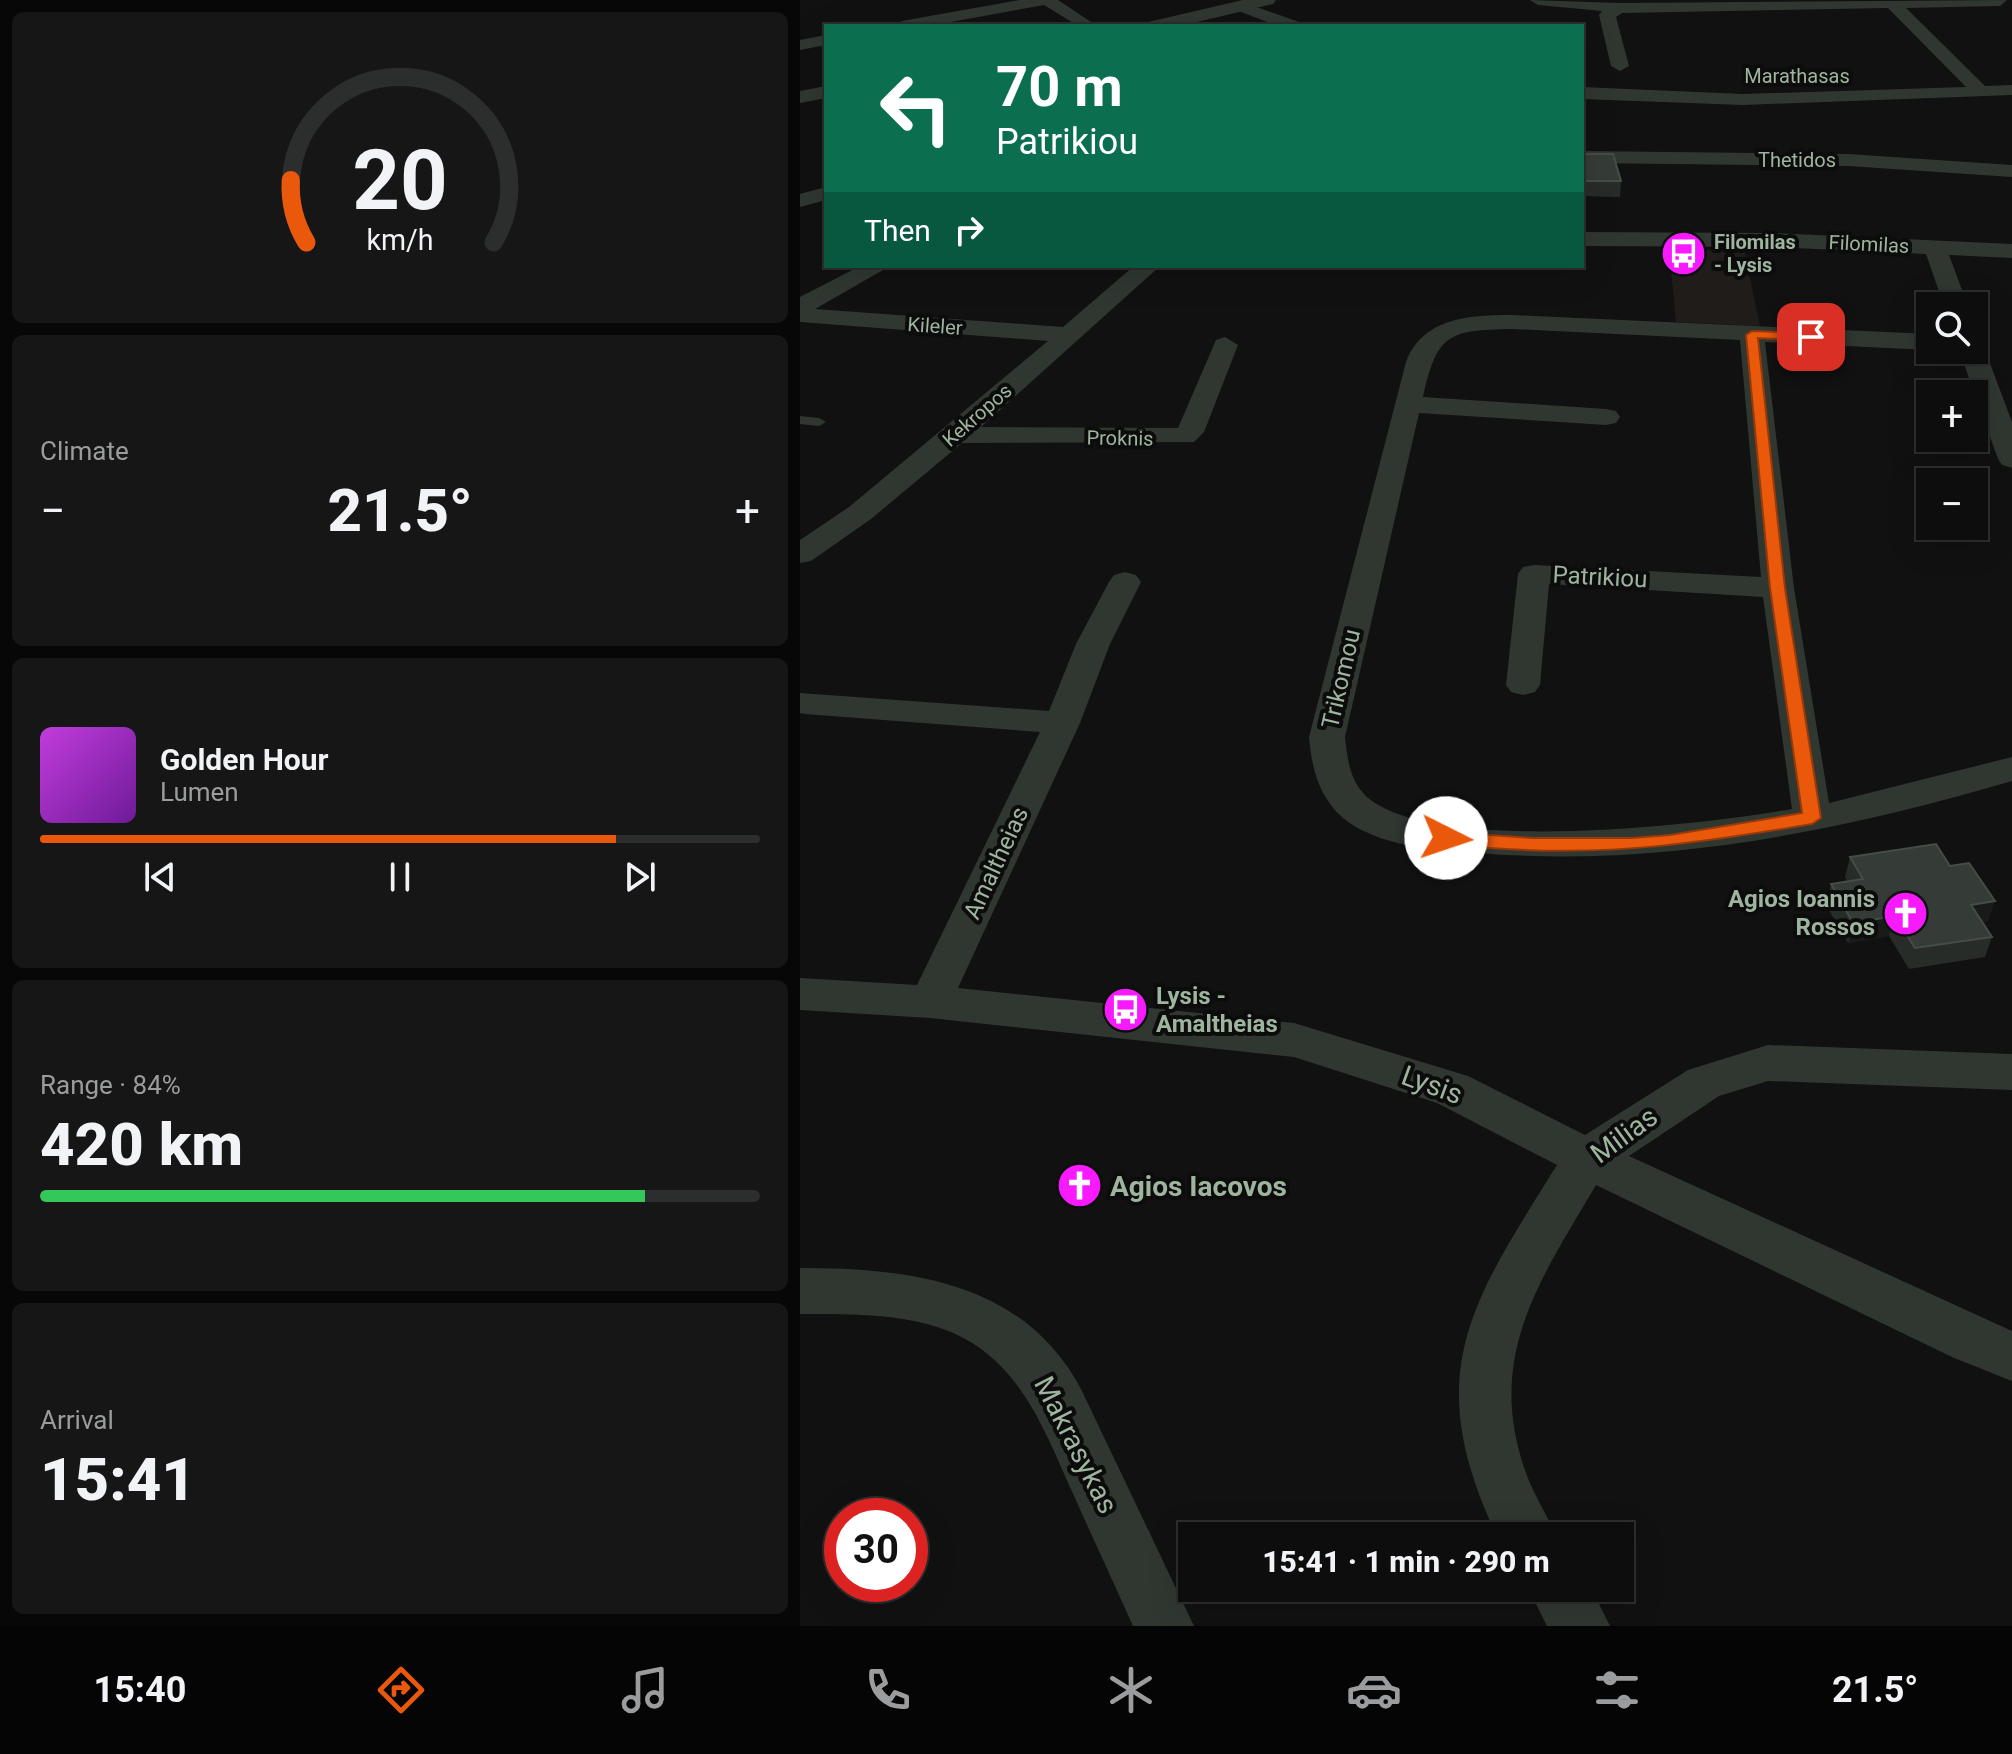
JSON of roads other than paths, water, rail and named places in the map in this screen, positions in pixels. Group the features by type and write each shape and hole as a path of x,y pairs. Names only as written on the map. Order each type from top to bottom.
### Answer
{"street":[{"path":"912,24 1047,0 1086,24"},
{"path":"1164,24 1267,0"},
{"path":"1538,0 1722,13 1999,0 2012,7"},
{"path":"1894,5 1981,92"},
{"path":"902,7 922,22"},
{"path":"1242,7 1288,24"},
{"path":"1619,8 1607,15 1606,41 1620,66"},
{"path":"800,45 824,40"},
{"name":"Marathasas","path":"1584,93 1646,106 2012,90"},
{"path":"800,97 824,92"},
{"path":"1824,99 1848,160"},
{"name":"Thetidos","path":"1584,157 1649,151 2012,171"},
{"path":"800,201 824,194"},
{"name":"Filomilas","path":"1584,239 1743,239 2012,251"},
{"path":"1935,247 1951,292"},
{"path":"800,307 874,268"},
{"name":"Kekropos","path":"800,554 860,513 955,435 1146,268"},
{"name":"Kileler","path":"800,315 1070,335"},
{"name":"Trikomou","path":"1916,341 1512,322 1476,324 1438,336 1424,349 1408,404 1327,737 1331,776 1352,806 1374,820 1404,831 1446,838 1554,845 1670,841 1812,818 1922,796 2012,769"},
{"path":"1752,335 1778,588 1812,818"},
{"name":"Proknis","path":"955,435 1184,436 1190,432 1225,345"},
{"path":"1977,364 2012,459"},
{"path":"1408,404 1606,417"},
{"name":"Patrikiou","path":"1523,685 1534,574 1778,588"},
{"name":"Amaltheias","path":"930,1002 1062,723 1093,644 1125,582"},
{"path":"805,703 1062,723"},
{"name":"Lysis","path":"800,994 930,1002 1294,1040 1452,1089 1587,1158 1971,1340 2012,1356"},
{"name":"Milias","path":"1520,1522 1499,1479 1488,1436 1484,1386 1488,1346 1519,1270 1587,1158 1704,1083 1768,1063 2012,1072"},
{"name":"Makrasykas","path":"800,1291 851,1292 950,1307 978,1318 1024,1350 1059,1401 1164,1626"},
{"path":"1566,1602 1580,1626"}],"lane":[{"path":"800,420 819,422"}],"place":[{"name":"Filomilas - Lysis","path":"1683,253"},
{"name":"Agios Ioannis Rossos","path":"1906,913"},
{"name":"Lysis - Amaltheias","path":"1125,1010"},
{"name":"Agios Iacovos","path":"1079,1186"}]}
